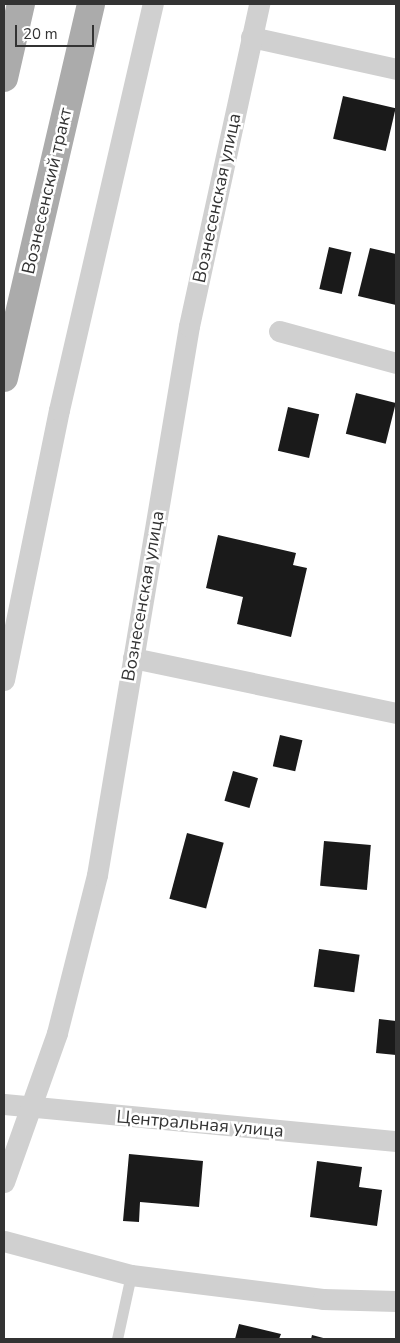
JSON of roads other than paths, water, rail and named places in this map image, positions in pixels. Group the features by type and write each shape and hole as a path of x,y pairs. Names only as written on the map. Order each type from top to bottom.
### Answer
{"main road":[{"path":"4,78 21,4"},
{"name":"Вознесенский тракт","path":"4,378 91,4"}],"street":[{"path":"4,680 59,410 153,4"},
{"name":"Вознесенская улица","path":"4,1182 57,1033 97,875 189,326 259,4"},
{"path":"251,37 396,69"},
{"path":"279,331 396,363"},
{"path":"133,658 396,714"},
{"name":"Центральная улица","path":"4,1104 29,1109 396,1141"},
{"path":"4,1241 131,1275 323,1299 396,1301"}],"lane":[{"path":"117,1339 131,1275"}]}
